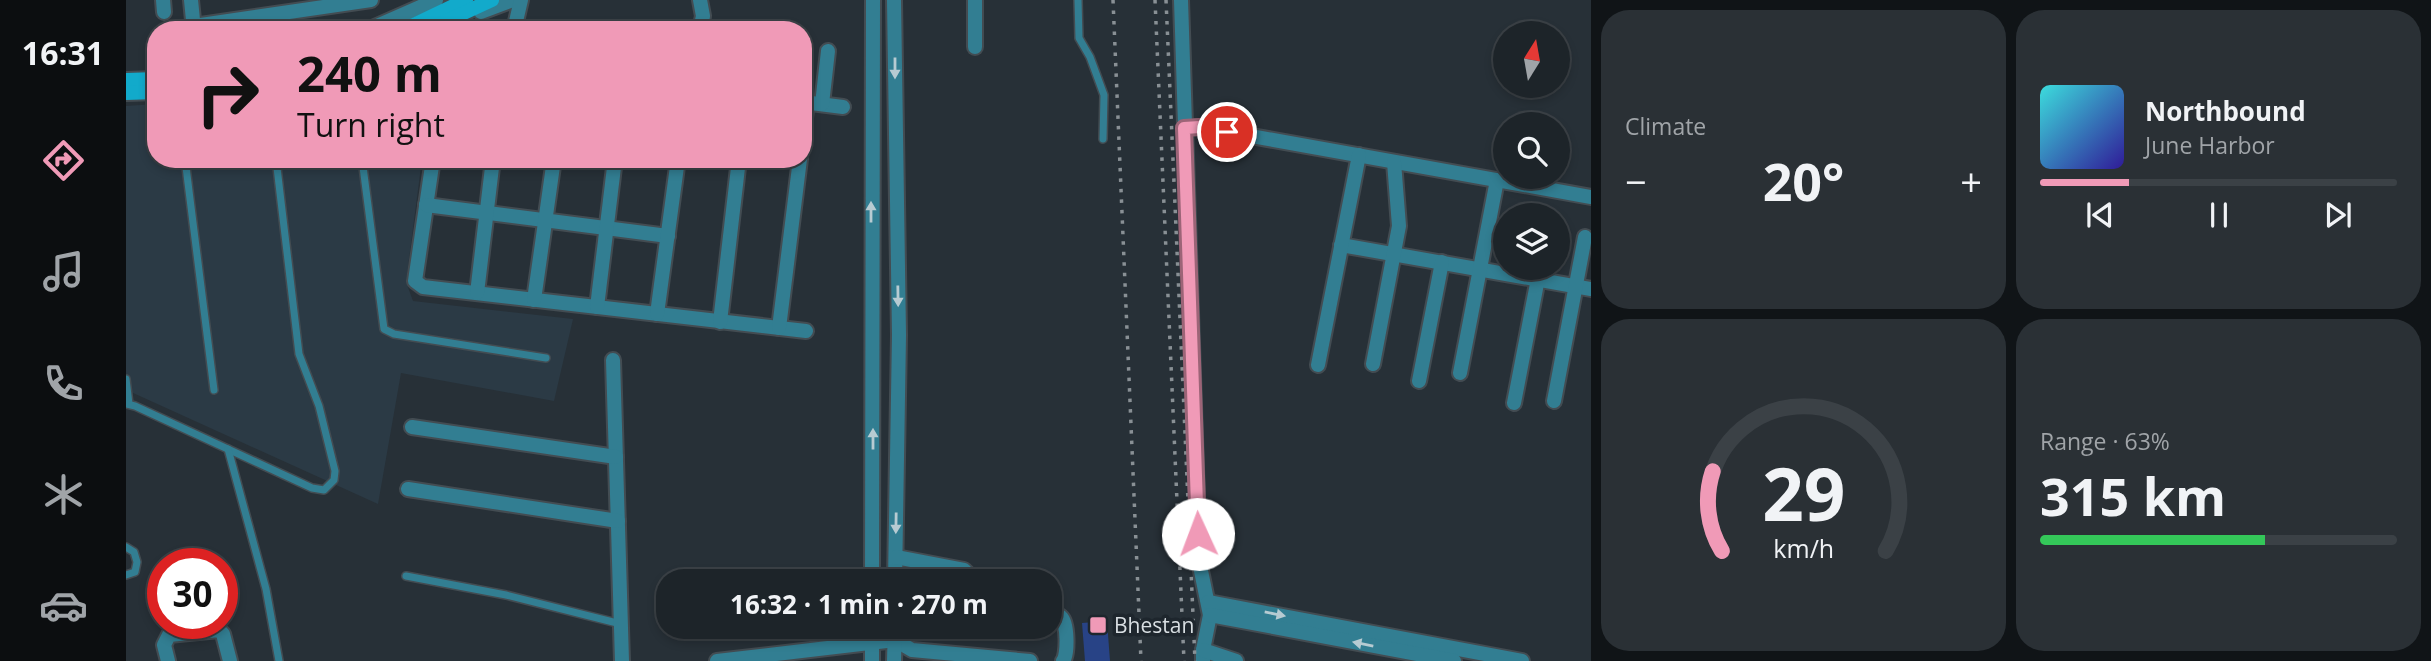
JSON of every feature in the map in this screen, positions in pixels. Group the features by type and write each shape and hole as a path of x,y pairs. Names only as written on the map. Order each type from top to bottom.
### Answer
{"street":[{"path":"191,0 193,21"},
{"path":"238,21 371,0"},
{"path":"388,21 436,0"},
{"path":"422,21 466,0"},
{"path":"446,21 492,0"},
{"path":"461,21 513,0"},
{"path":"516,21 521,0"},
{"path":"700,0 702,21"},
{"path":"872,569 873,0"},
{"path":"894,0 899,335 896,569"},
{"path":"975,0 975,47"},
{"path":"1181,0 1199,561 1209,609 1203,656 1236,661"},
{"path":"812,100 828,51"},
{"path":"126,79 147,79"},
{"path":"126,93 147,92"},
{"path":"812,103 843,107"},
{"path":"1184,128 1200,127 1493,179"},
{"path":"1318,365 1359,155"},
{"path":"1373,364 1399,226 1394,162"},
{"path":"432,168 415,281 423,287 806,331"},
{"path":"477,293 492,168"},
{"path":"534,300 553,168"},
{"path":"597,307 614,168"},
{"path":"657,314 677,168"},
{"path":"719,322 738,168"},
{"path":"779,328 799,168"},
{"path":"1460,373 1495,189"},
{"path":"1547,189 1591,197"},
{"path":"426,205 668,236"},
{"path":"1554,401 1584,288 1585,237"},
{"path":"1341,244 1493,270"},
{"path":"1419,381 1441,262"},
{"path":"1514,403 1538,280"},
{"path":"1558,280 1584,288"},
{"path":"872,336 899,335"},
{"path":"612,360 622,661"},
{"path":"412,427 616,457"},
{"path":"408,489 618,522"},
{"path":"896,557 959,569"},
{"path":"1209,609 1454,661"},
{"path":"1209,609 1522,661"},
{"path":"1062,619 1067,654 1063,661"},
{"path":"168,661 164,645 169,635 219,630 223,634 230,661"},
{"path":"872,639 872,661"},
{"path":"717,661 872,643 881,639"},
{"path":"890,660 894,639"},
{"path":"901,639 912,650"},
{"path":"890,660 912,650 974,658 1030,661"}],"lane":[{"path":"1078,0 1079,38 1090,57 1104,95 1103,139"},
{"path":"187,168 214,390"},
{"path":"126,379 127,404 312,488 324,489 334,481 335,471 319,406 299,354 277,168"},
{"path":"363,168 381,321 387,333 547,358"},
{"path":"228,449 266,589 279,661"},
{"path":"126,547 134,552 137,562 135,572 126,575"},
{"path":"406,576 506,595 621,625"}],"shaded area":[{"path":"147,105 147,168 421,168 406,282 413,301 573,319 554,401 401,373 378,504 126,392 126,106"}],"building":[{"path":"1107,621 1110,661 1085,661 1082,623"}],"railway":[{"path":"1113,0 1141,661"},
{"path":"1155,0 1184,661"},
{"path":"1166,0 1195,661"}],"place":[{"name":"Bhestan","path":"1098,625"}],"route":[{"path":"1198,534 1184,128 1200,127 1227,132"}]}
